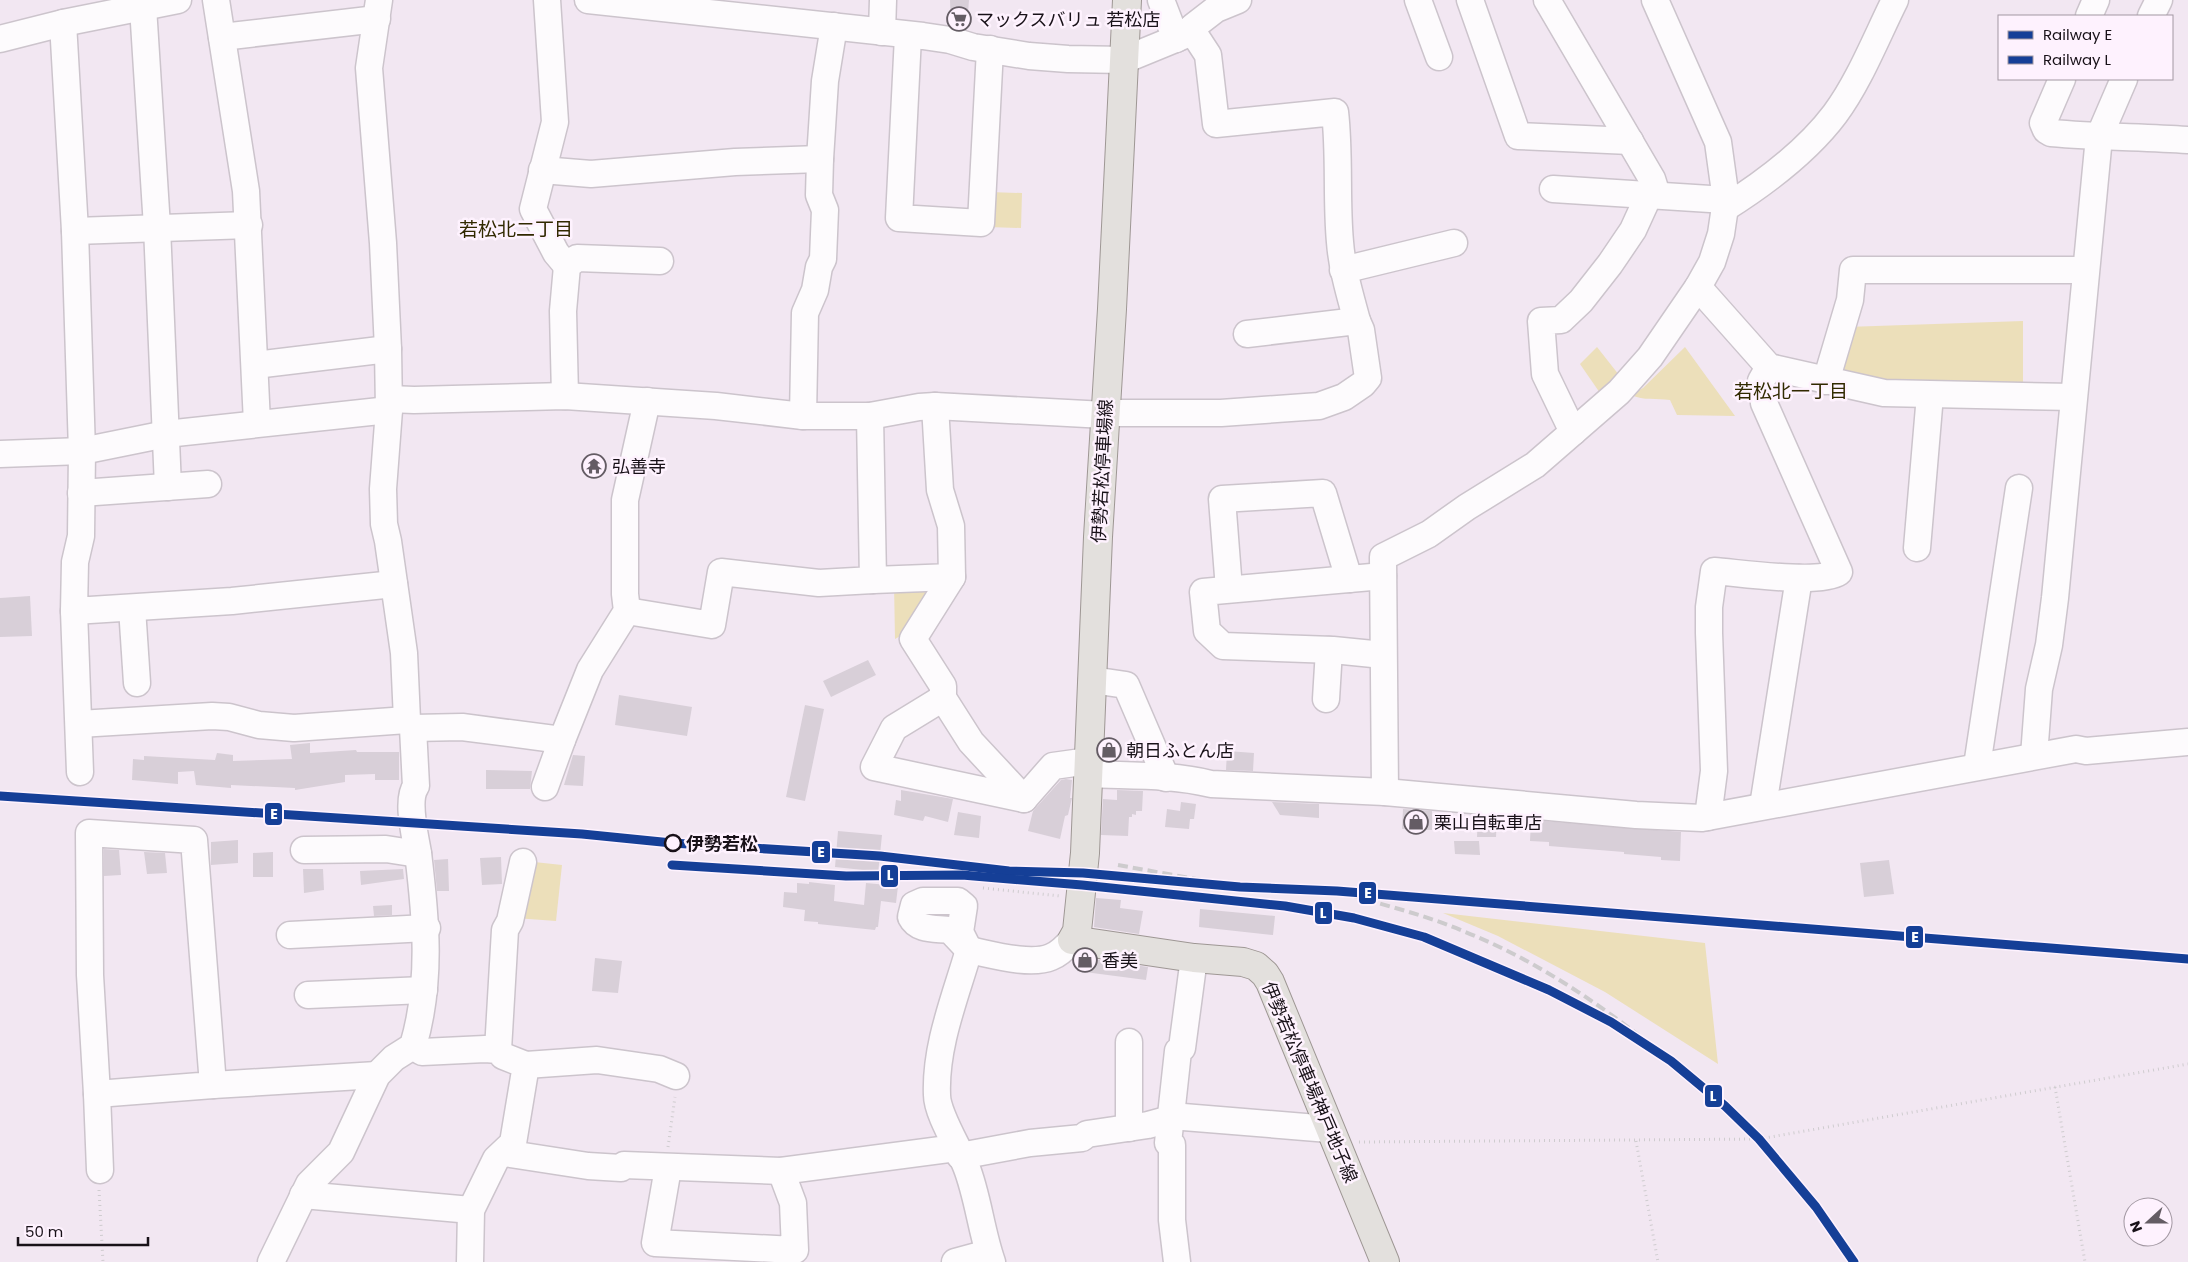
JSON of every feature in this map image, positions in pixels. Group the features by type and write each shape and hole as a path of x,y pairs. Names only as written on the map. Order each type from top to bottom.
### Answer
{"main road":[{"name":"伊勢若松停車場線","path":"1072,940 1076,930 1081,898 1089,767 1127,0"},
{"name":"伊勢若松停車場神戸地子線","path":"1072,940 1194,958 1243,962 1256,966 1265,974 1270,982 1386,1262"}],"street":[{"path":"0,39 74,14 143,7 178,0"},
{"path":"216,0 246,191 257,423"},
{"path":"547,0 555,122 533,209 556,253 567,266 563,311 565,396"},
{"path":"588,0 732,7 834,26 950,40 973,48 1028,56 1124,60 1183,34 1216,9 1238,0"},
{"path":"882,32 883,0"},
{"path":"0,454 82,451 166,434 414,400 565,396 716,406 803,416 870,416 935,406 1105,414 1244,413 1319,406 1344,396 1363,384 1368,378 1362,330 1357,321 1343,270 1340,242 1339,149 1335,112 1216,124 1208,55 1183,34 1161,0"},
{"path":"1418,0 1439,56"},
{"path":"1470,0 1518,136 1630,141"},
{"path":"1547,0 1652,179 1653,195 1633,230 1610,264 1581,301 1561,320 1541,321 1545,374 1573,432"},
{"path":"1385,792 1383,557 1430,534 1467,506 1535,465 1619,392 1650,358 1698,287 1712,262 1721,234 1726,204 1718,142 1655,0"},
{"path":"1553,189 1653,195 1726,204 1767,180 1815,139 1847,95 1895,0"},
{"path":"2089,15 2096,0"},
{"path":"2152,15 2159,0"},
{"path":"143,7 157,227 168,487"},
{"path":"222,37 378,10 369,68 383,243 388,350 389,404 382,489 384,524 404,653 416,786 412,793 412,800 427,928 424,990 419,1025 413,1046 394,1058 377,1075 341,1152 309,1184 271,1262"},
{"path":"74,14 75,230 82,451 81,536 75,562 74,611 80,772"},
{"path":"803,416 805,312 815,290 819,267 823,259 825,210 819,195 820,159 825,81 834,26"},
{"path":"908,36 900,218 981,223 990,49"},
{"path":"2062,80 2043,123 2046,130 2051,133 2099,137 2188,140"},
{"path":"2034,756 2039,689 2049,645 2055,598 2099,137 2124,80"},
{"path":"542,170 591,174 735,162 820,159"},
{"path":"75,230 249,225"},
{"path":"1343,270 1454,243"},
{"path":"567,266 577,258 660,261"},
{"path":"1826,381 1850,300 1853,270 2085,270"},
{"path":"1698,287 1769,367 1884,393 2073,397"},
{"path":"1247,334 1357,321"},
{"path":"255,365 388,350"},
{"path":"1708,817 1714,771 1709,607 1714,571 1799,578 1833,576 1839,572 1764,403 1761,381 1769,367"},
{"path":"1917,548 1930,395"},
{"path":"545,787 590,670 628,611 625,594 625,500 647,401"},
{"path":"935,406 940,490 951,526 952,577 912,639 943,686 943,698 971,742 1024,799"},
{"path":"870,416 874,580"},
{"path":"81,493 208,484"},
{"path":"1977,766 2019,488"},
{"path":"1229,589 1222,499 1323,493 1349,578"},
{"path":"628,611 712,625 721,572 819,584 952,577"},
{"path":"1383,576 1203,592 1207,631 1223,646 1329,650 1383,655"},
{"path":"1763,806 1799,578"},
{"path":"74,611 232,601 394,584"},
{"path":"132,608 137,683"},
{"path":"1326,699 1329,650"},
{"path":"1092,680 1126,685 1166,778"},
{"path":"943,698 894,728 874,767 1024,799"},
{"path":"79,724 212,716 229,717 259,725 294,728 410,724 462,727 562,740"},
{"path":"1024,799 1053,766 1089,767 1166,778 1197,780 1211,784 1385,792 1636,815 1708,817 2076,749 2086,751 2188,742"},
{"path":"100,1170 90,976 89,833 194,840 213,1085"},
{"path":"304,850 386,849 418,854"},
{"path":"523,862 510,921 505,930 498,1050 503,1056 526,1065 597,1060 659,1070 676,1076"},
{"path":"290,935 427,928"},
{"path":"956,1262 990,1257 966,1165 958,1152 937,1098 937,1068 943,1036 968,950 1035,961 1050,957 1063,950 1072,940"},
{"path":"1177,1262 1172,1220 1172,1145 1168,1143 1178,1051 1182,1048 1194,958"},
{"path":"308,995 424,990"},
{"path":"1129,1042 1129,1128"},
{"path":"413,1046 422,1052 498,1050"},
{"path":"470,1262 470,1210 496,1159 513,1142 526,1065"},
{"path":"97,1094 377,1075"},
{"path":"504,1153 588,1166 620,1168 624,1165 782,1171 1082,1138 1087,1134 1129,1128 1171,1117 1332,1135"},
{"path":"666,1168 649,1252 795,1250 793,1203 782,1171"},
{"path":"303,1195 470,1210"}],"path":[{"path":"983,888 1081,898"},
{"path":"1332,1135 1358,1142 1759,1139 2188,1064"},
{"path":"666,1168 674,1116 676,1076"},
{"path":"2055,1087 2085,1262"},
{"path":"1636,1141 1658,1262"},
{"path":"100,1170 98,1174 102,1262"}],"shaded area":[{"path":"989,192 1022,193 1021,228 987,227"},
{"path":"2023,321 2023,391 1894,387 1831,374 1846,327"},
{"path":"1597,347 1619,375 1600,393 1580,364"},
{"path":"1685,347 1735,416 1677,415 1670,400 1645,399 1631,395 1643,388"},
{"path":"933,583 902,635 895,639 894,584"},
{"path":"525,861 562,865 556,921 515,918"},
{"path":"1443,913 1705,943 1718,1064 1605,992 1498,936"}],"building":[{"path":"950,0 969,0 967,27 951,25"},
{"path":"30,596 32,636 0,637 0,598"},
{"path":"868,660 876,675 831,697 823,681"},
{"path":"619,695 692,707 687,736 615,725"},
{"path":"805,705 824,709 805,801 786,797"},
{"path":"310,743 310,753 356,750 357,752 399,752 399,780 375,780 375,774 345,775 345,782 295,790 295,788 231,785 231,788 196,785 194,771 178,772 178,784 132,780 133,759 144,760 144,756 215,760 217,753 233,755 233,761 292,759 290,745"},
{"path":"1227,751 1254,753 1253,771 1226,770"},
{"path":"573,755 585,756 583,786 564,785"},
{"path":"486,770 532,771 530,789 486,789"},
{"path":"1061,780 1072,780 1070,798 1072,798 1068,815 1065,816 1060,839 1028,831 1033,811"},
{"path":"901,790 953,799 948,822 925,816 923,821 894,815 896,800 901,801"},
{"path":"1117,790 1143,791 1142,811 1136,811 1136,815 1132,814 1132,817 1129,817 1128,836 1101,835 1103,799 1117,800"},
{"path":"1181,802 1196,804 1194,819 1190,819 1189,829 1165,827 1167,809 1180,811"},
{"path":"1272,802 1319,804 1319,818 1280,815"},
{"path":"1403,809 1432,811 1432,830 1402,829"},
{"path":"958,812 981,816 979,838 954,835"},
{"path":"1478,816 1497,817 1496,837 1477,837"},
{"path":"1531,820 1681,832 1680,861 1661,860 1661,857 1624,854 1624,852 1549,846 1549,842 1530,841"},
{"path":"838,831 882,835 878,874 863,872 863,870 835,867"},
{"path":"238,840 238,863 211,865 211,842"},
{"path":"1454,841 1479,841 1480,855 1455,854"},
{"path":"104,849 119,850 121,875 104,876"},
{"path":"144,852 165,853 167,873 147,874"},
{"path":"273,852 273,877 253,877 253,853"},
{"path":"501,857 502,884 482,885 480,858"},
{"path":"448,859 449,891 437,891 434,860"},
{"path":"1889,860 1894,894 1864,897 1860,863"},
{"path":"303,869 323,869 324,890 304,893"},
{"path":"403,869 404,879 361,885 360,871"},
{"path":"809,882 835,885 834,901 864,905 866,883 898,886 896,903 881,901 878,927 875,930 804,921 805,910 783,907 784,892 797,893 797,883 809,884"},
{"path":"1096,898 1121,900 1120,908 1143,911 1139,934 1094,927"},
{"path":"392,905 392,915 374,916 373,906"},
{"path":"1200,909 1275,916 1273,935 1199,927"},
{"path":"1079,957 1148,967 1146,980 1077,971"},
{"path":"595,958 622,961 618,993 592,991"}],"railway":[{"path":"1118,865 1240,887"},
{"path":"1337,891 1417,914 1492,943 1546,972 1598,1005 1671,1061"}],"rail line":[{"name":"E","path":"0,796 582,834 672,843 880,856 1009,871 1083,873 1240,887 1337,891 2188,959"},
{"name":"L","path":"672,865 846,876 962,875 1082,885 1285,906 1354,918 1424,937 1549,990 1611,1022 1671,1061 1725,1106 1759,1139 1816,1207 1854,1262"}],"place":[{"name":"マックスバリュ 若松店","path":"959,19"},
{"name":"弘善寺","path":"594,466"},
{"name":"朝日ふとん店","path":"1109,750"},
{"name":"栗山自転車店","path":"1416,822"},
{"name":"伊勢若松","path":"673,843"},
{"name":"香美","path":"1085,960"}],"district":[{"name":"若松北二丁目","path":"516,229"},
{"name":"若松北一丁目","path":"1791,391"}]}
